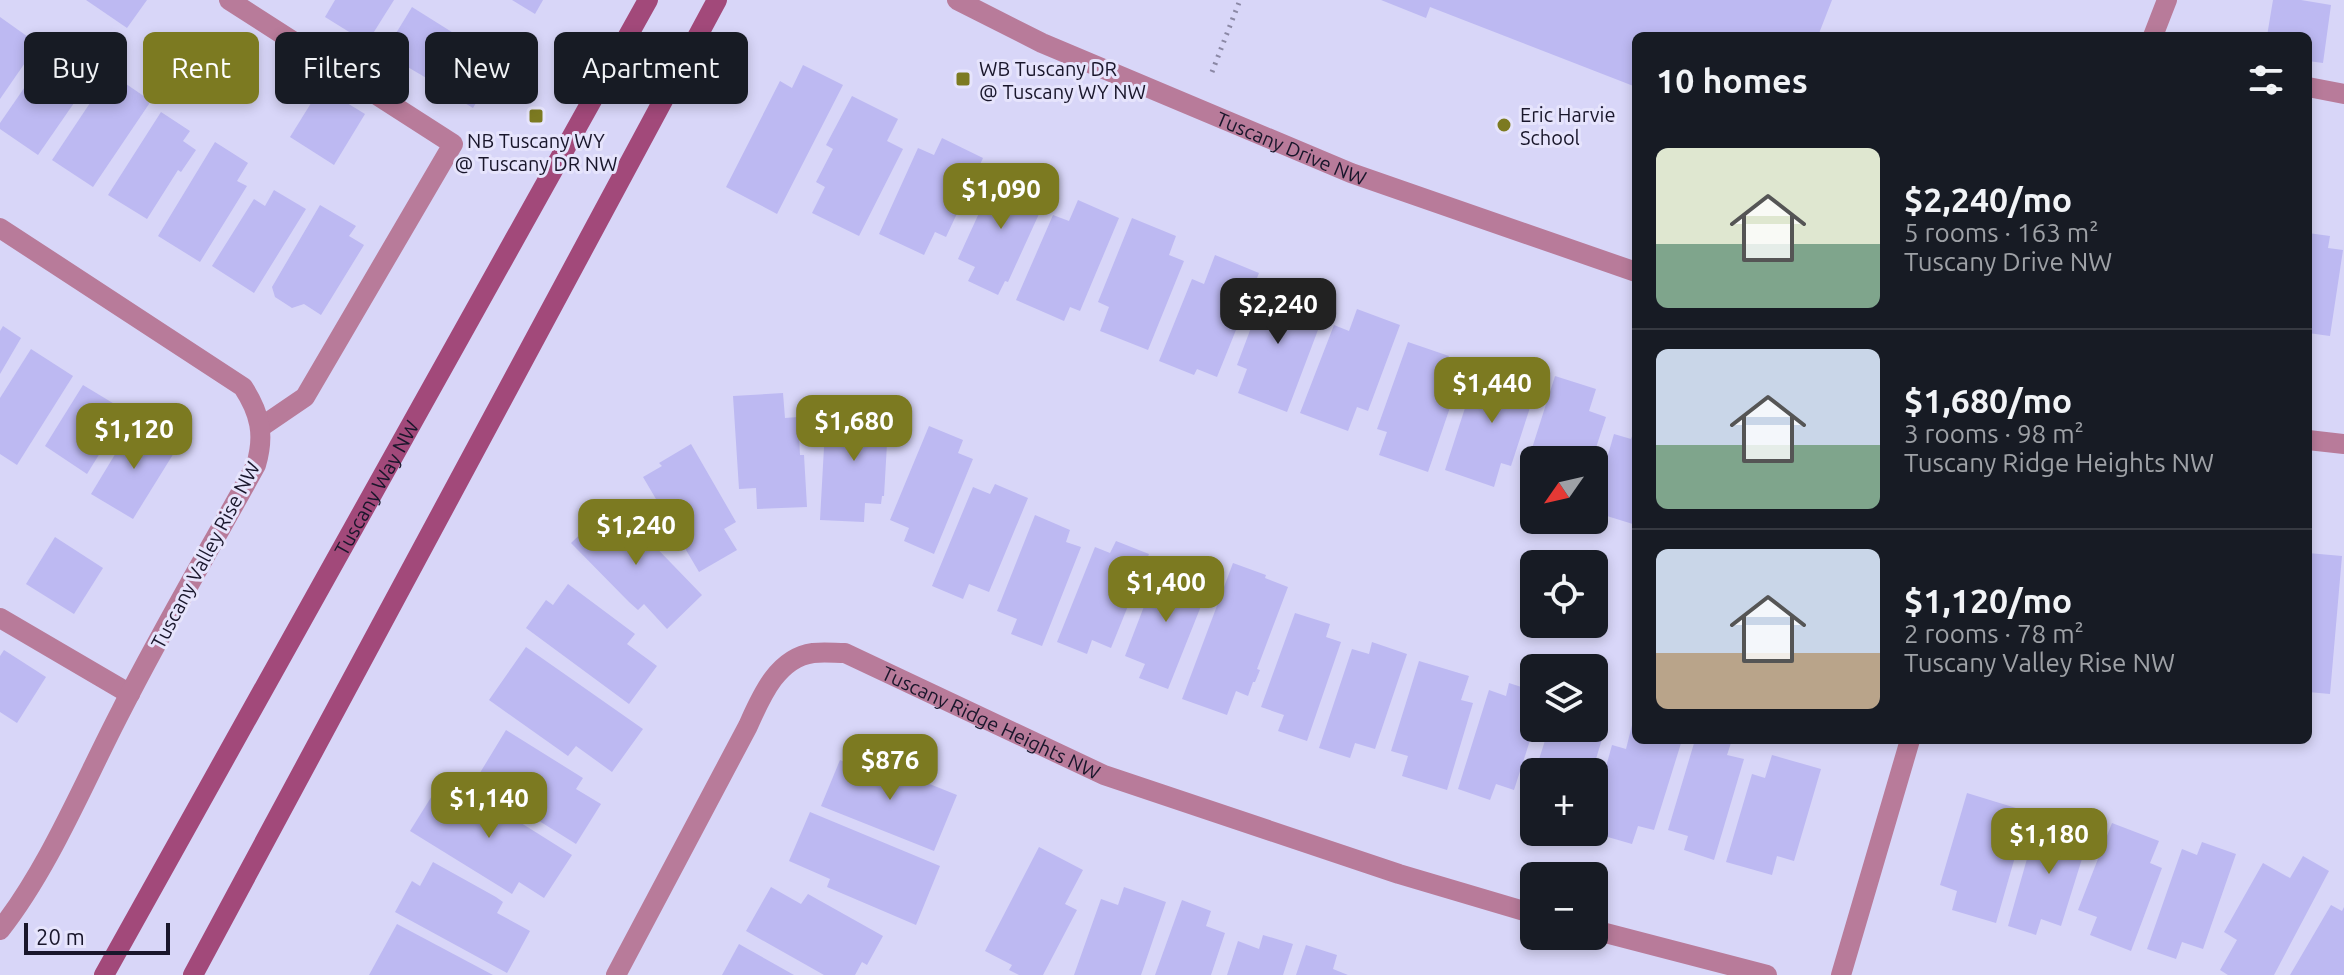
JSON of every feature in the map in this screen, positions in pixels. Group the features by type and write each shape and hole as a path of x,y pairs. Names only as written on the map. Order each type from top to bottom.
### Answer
{"street":[{"path":"0,228 243,387 255,406 261,427 305,397 453,144 229,0"},
{"name":"Tuscany Way NW","path":"104,975 648,0"},
{"path":"193,975 717,0"},
{"name":"Tuscany Drive NW","path":"957,0 1042,43 1351,173 1632,271"},
{"path":"2155,32 2167,0"},
{"path":"2312,88 2344,94"},
{"name":"Tuscany Valley Rise NW","path":"0,930 25,895 130,694 256,465 262,447 261,427"},
{"path":"2312,440 2344,444"},
{"path":"0,618 130,694"},
{"name":"Tuscany Ridge Heights NW","path":"616,975 766,688 785,665 810,653 845,653 1104,775 1356,860 1520,910"},
{"path":"1841,975 1909,744"},
{"path":"1608,934 1767,975"}],"path":[{"path":"1212,72 1240,0"}],"building":[{"path":"86,0 147,0 127,28"},
{"path":"335,0 394,0 374,32 349,32 325,17"},
{"path":"512,0 543,0 535,14"},
{"path":"1381,0 1832,0 1820,32 1632,32 1632,85 1430,7 1426,18"},
{"path":"2273,0 2301,0 2331,5 2323,63 2312,62 2312,32 2268,32"},
{"path":"412,7 452,32 425,32 425,77 409,68 409,32 397,32"},
{"path":"0,17 24,34 24,64 0,99"},
{"path":"803,65 843,85 777,214 726,187 780,81 792,88"},
{"path":"127,85 143,96 143,104 149,104 93,187 52,160 89,104 127,104"},
{"path":"24,88 24,104 73,104 38,155 0,129 0,123"},
{"path":"852,96 898,119 887,141 903,149 859,236 812,213 825,187 816,182 833,149 826,145"},
{"path":"310,104 349,104 365,114 334,165 290,137"},
{"path":"161,112 190,131 183,141 196,150 181,172 178,170 147,219 108,195"},
{"path":"942,138 983,158 946,237 935,232 924,255 879,234 918,148 934,155"},
{"path":"215,142 248,163 237,181 247,186 200,262 158,236"},
{"path":"1001,165 1031,179 1024,194 1044,203 1008,282 1005,281 998,295 968,281 975,267 958,259"},
{"path":"274,190 306,209 254,293 212,266 254,199 265,206"},
{"path":"1078,200 1119,218 1080,311 1070,307 1064,321 1016,300 1053,215 1069,221"},
{"path":"320,205 356,226 349,236 364,245 321,315 304,304 292,308 275,297 272,287"},
{"path":"1132,218 1176,236 1169,255 1184,261 1148,350 1100,331 1109,307 1098,302"},
{"path":"2312,234 2330,236 2328,248 2343,250 2330,336 2312,334"},
{"path":"1215,255 1259,273 1217,377 1197,369 1194,375 1159,361 1192,279 1204,284"},
{"path":"1269,280 1312,296 1305,316 1321,322 1287,412 1238,393 1247,369 1237,365"},
{"path":"1357,309 1400,325 1368,411 1357,407 1348,431 1300,413 1334,325 1349,331"},
{"path":"3,326 21,338 0,374 0,331"},
{"path":"1408,342 1449,356 1441,378 1458,384 1428,472 1379,455 1387,432 1377,429"},
{"path":"31,349 73,376 17,465 0,454 0,398"},
{"path":"1488,364 1539,380 1511,466 1501,463 1494,487 1445,470 1474,380 1481,383"},
{"path":"1555,376 1596,389 1589,411 1606,417 1597,446 1533,446"},
{"path":"83,385 126,411 87,474 45,446"},
{"path":"783,393 785,418 798,417 807,507 757,509 756,488 739,489 733,396"},
{"path":"838,405 889,409 884,496 881,504 865,503 864,522 820,520 825,429 837,429"},
{"path":"134,423 177,448 133,519 91,494"},
{"path":"929,426 963,440 958,453 973,459 934,554 904,541 909,528 890,520"},
{"path":"1614,434 1631,439 1632,436 1632,524 1608,516 1608,455"},
{"path":"691,444 736,522 724,529 737,550 699,572 643,477 662,466 659,463"},
{"path":"995,484 1028,498 989,592 969,584 963,599 932,586 973,487 990,494"},
{"path":"613,503 702,595 667,629 644,604 638,610 629,602 571,543"},
{"path":"1035,515 1070,530 1066,542 1081,547 1042,646 1011,634 1017,619 997,611"},
{"path":"55,537 103,568 74,614 26,584"},
{"path":"1116,541 1149,554 1111,648 1092,640 1087,654 1057,642 1095,547 1110,553"},
{"path":"2312,553 2342,556 2330,694 2312,692"},
{"path":"1161,562 1195,575 1192,585 1207,591 1168,689 1139,678 1145,664 1125,656"},
{"path":"1233,563 1288,587 1255,682 1248,696 1236,691 1227,715 1182,699"},
{"path":"568,584 635,634 627,644 657,666 629,704 526,628 546,600 553,605"},
{"path":"1295,613 1330,624 1326,637 1341,642 1307,741 1278,731 1284,715 1261,707"},
{"path":"1372,642 1407,654 1375,749 1355,743 1350,758 1319,748 1352,649 1369,654"},
{"path":"526,647 643,729 612,772 576,746 568,756 489,700"},
{"path":"4,650 46,677 17,723 0,712 0,656"},
{"path":"1419,661 1469,676 1461,700 1473,703 1447,790 1402,776 1408,756 1391,751"},
{"path":"1509,683 1520,687 1520,742 1529,742 1524,758 1520,758 1520,771 1514,790 1496,784 1490,800 1458,789 1489,690 1506,696"},
{"path":"1632,725 1632,744 1681,744 1654,830 1638,826 1632,844 1608,837 1608,759 1612,745 1626,749"},
{"path":"506,730 583,778 576,789 601,804 576,844 475,781"},
{"path":"1545,742 1601,742 1596,758 1539,758"},
{"path":"1694,744 1731,744 1727,755 1744,759 1714,860 1684,850 1688,836 1668,830"},
{"path":"1772,755 1821,769 1794,861 1777,856 1772,875 1726,862 1752,774 1765,778"},
{"path":"865,758 957,795 934,851 821,806 840,760 861,769"},
{"path":"445,775 572,855 544,898 519,882 512,894 410,831"},
{"path":"1967,793 2016,808 2009,832 2021,836 1996,923 1952,910 1957,891 1940,885"},
{"path":"810,812 940,866 916,925 827,887 830,879 789,861"},
{"path":"2056,819 2091,830 2061,926 2041,919 2036,935 2008,926 2036,827 2052,832"},
{"path":"2112,823 2159,841 2150,863 2162,868 2131,951 2090,935 2097,917 2078,910"},
{"path":"2202,842 2236,854 2203,949 2182,942 2176,959 2147,949 2182,849 2197,855"},
{"path":"1039,847 1083,870 1065,904 1077,910 1043,975 1019,975 1009,970 1012,965 985,951"},
{"path":"2303,856 2329,871 2274,975 2228,975 2220,970 2237,940 2224,932 2263,863 2290,878"},
{"path":"433,862 496,897 503,902 497,913 530,931 507,973 395,912 412,881 420,886"},
{"path":"771,887 801,904 808,894 883,936 867,965 862,962 855,975 824,975 746,931"},
{"path":"1124,887 1166,902 1141,975 1074,975 1101,899 1118,905"},
{"path":"1182,900 1211,911 1206,926 1225,933 1211,975 1155,975"},
{"path":"2331,905 2342,911 2344,907 2344,975 2290,975"},
{"path":"397,924 493,975 369,975"},
{"path":"1263,935 1293,944 1283,975 1227,975 1238,941 1259,949"},
{"path":"739,944 794,975 722,975"},
{"path":"1306,945 1337,955 1333,969 1348,975 1296,975"}],"place":[{"name":"WB Tuscany DR @ Tuscany WY NW","path":"963,79"},
{"name":"NB Tuscany WY @ Tuscany DR NW","path":"536,116"},
{"name":"Eric Harvie School","path":"1504,125"}]}
